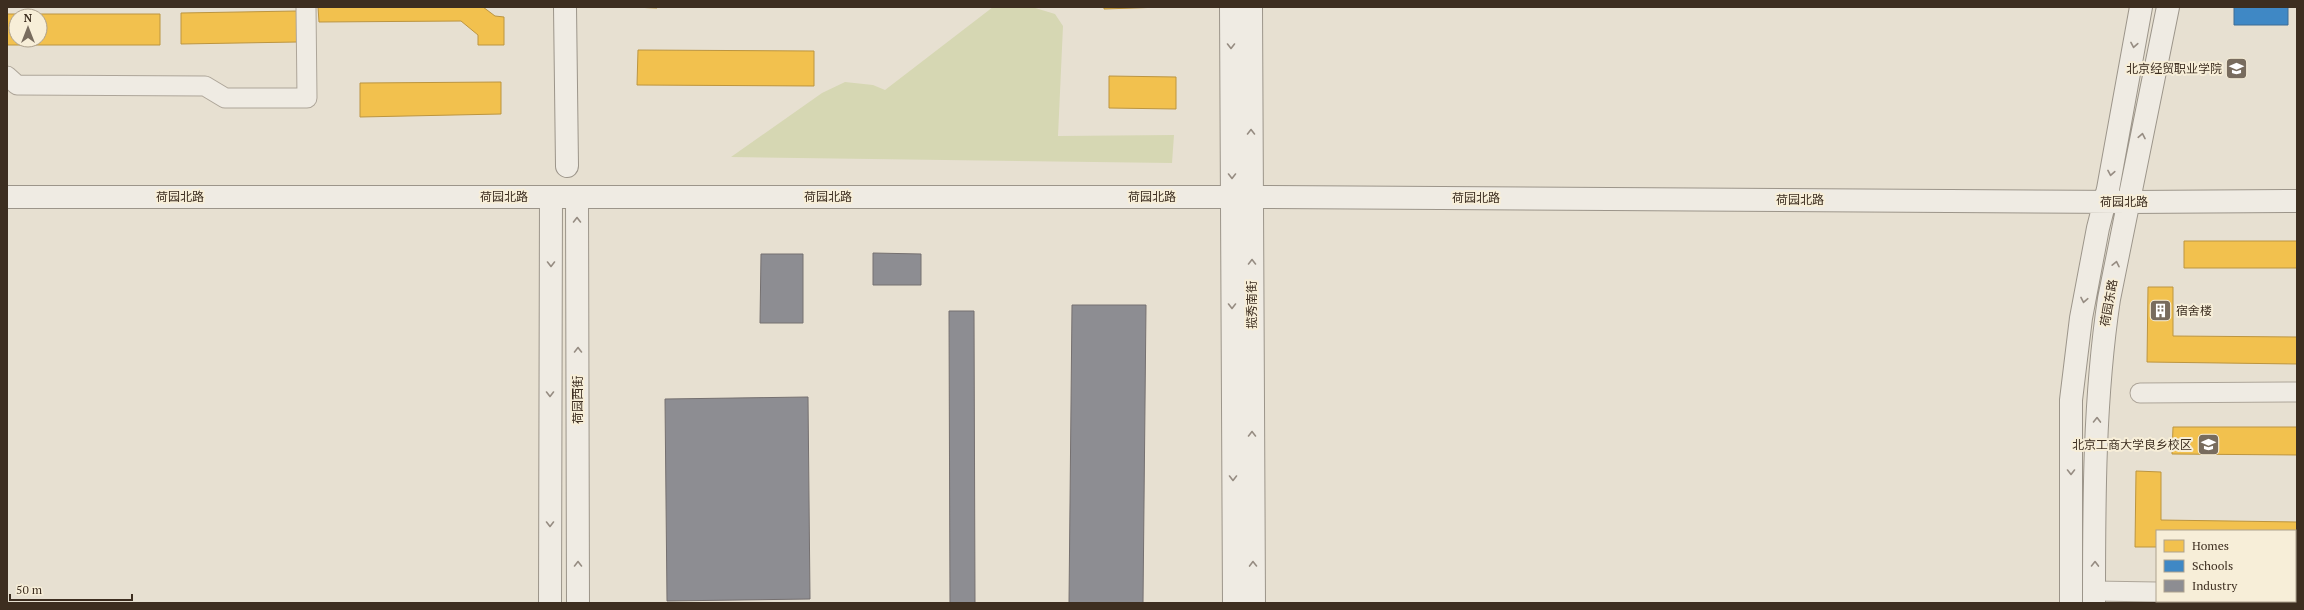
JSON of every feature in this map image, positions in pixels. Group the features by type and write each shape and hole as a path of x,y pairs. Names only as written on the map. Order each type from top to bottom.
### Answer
{"street":[{"path":"7,76 18,85 205,86 224,98 307,98 306,7"},
{"path":"565,7 566,166"},
{"name":"揽秀南街","path":"1231,7 1242,197 1254,603"},
{"name":"揽秀南街","path":"1234,603 1242,197 1251,7"},
{"name":"荷园东路","path":"2071,603 2072,400 2081,318 2098,228 2105,202 2141,7"},
{"name":"荷园东路","path":"2094,597 2097,403 2102,344 2109,299 2168,7"},
{"name":"荷园北路","path":"7,197 1242,197 2105,202 2297,200"},
{"path":"550,603 551,197"},
{"name":"荷园西街","path":"577,197 578,603"},
{"path":"2140,393 2297,392"},
{"path":"2094,597 2156,592"}],"green space":[{"path":"993,7 1032,7 1055,14 1063,26 1058,136 1174,135 1172,163 731,157 822,93 845,82 873,85 885,90"}],"building: Homes":[{"path":"318,7 483,7 495,16 504,17 504,45 478,45 478,35 461,21 319,22"},
{"path":"632,7 657,7 657,8"},
{"path":"1104,7 1162,7 1104,9"},
{"path":"297,11 297,42 181,44 181,13"},
{"path":"7,14 8,14 7,45"},
{"path":"48,14 160,14 160,45 48,45"},
{"path":"638,50 814,51 814,86 637,85"},
{"path":"1109,76 1176,77 1176,109 1109,108"},
{"path":"501,82 501,114 360,117 360,83"},
{"name":"宿舍楼","path":"2184,241 2297,241 2297,268 2184,268"},
{"name":"宿舍楼","path":"2148,287 2173,287 2173,336 2297,337 2297,364 2147,362"},
{"path":"2173,427 2297,427 2297,455 2172,454"},
{"path":"2136,471 2161,472 2161,520 2297,522 2297,548 2296,530 2156,530 2156,547 2135,547"}],"building: Schools":[{"path":"2234,7 2288,7 2288,25 2234,25"}],"building: Industry":[{"path":"873,253 921,254 921,285 873,285"},
{"path":"761,254 803,254 803,323 760,323"},
{"path":"1072,305 1146,305 1143,603 1069,603"},
{"path":"949,311 974,311 975,603 950,603"},
{"path":"808,397 810,599 667,601 665,399"}],"place":[{"name":"北京经贸职业学院","path":"2237,69"},
{"name":"宿舍楼","path":"2160,311"},
{"name":"北京工商大学良乡校区","path":"2208,445"}]}
